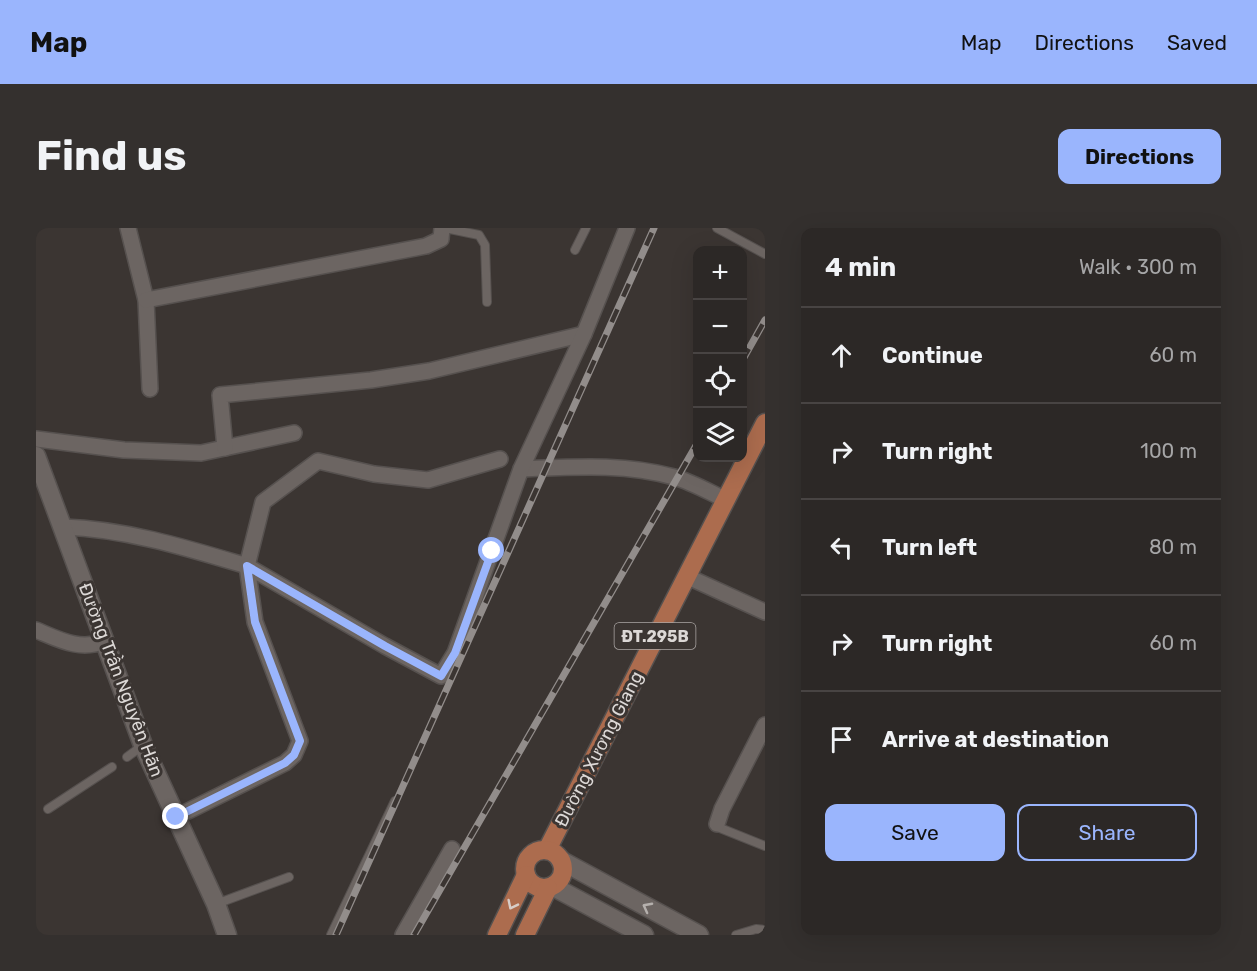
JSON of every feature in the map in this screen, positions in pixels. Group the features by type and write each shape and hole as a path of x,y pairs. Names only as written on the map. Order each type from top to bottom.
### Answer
{"main road":[{"name":"Đường Xương Giang","path":"554,855 686,576 765,423"},
{"name":"ĐT.295B","path":"497,935 526,875 526,862 537,851 554,855 562,871 557,882 550,887 525,935"},
{"path":"526,875 534,884 550,887"}],"street":[{"path":"128,228 146,300 150,388"},
{"path":"146,300 426,246 441,239 444,228"},
{"path":"63,527 92,528 133,535 247,566 441,676 455,653 521,469 584,334 627,228"},
{"path":"225,448 220,395 371,380 429,371 584,334"},
{"path":"36,439 159,452 201,453 294,434"},
{"name":"Đường Trần Nguyên Hãn","path":"36,456 143,745 228,935"},
{"path":"176,817 285,763 294,755 300,741 255,622 247,566 263,502 318,461 374,474 428,480 500,459"},
{"path":"521,469 602,466 659,473 677,478 726,500"},
{"path":"686,576 765,612"},
{"path":"36,630 69,643 92,646 105,640"},
{"path":"717,824 722,809 765,725"},
{"path":"403,935 452,849"},
{"path":"554,855 690,933"},
{"path":"550,887 635,932"}],"lane":[{"path":"444,228 479,235 485,245 487,302"},
{"path":"575,250 586,228"},
{"path":"717,228 765,254"},
{"path":"127,757 143,745"},
{"path":"48,809 112,767"},
{"path":"330,935 395,801"},
{"path":"717,824 720,828 765,846"},
{"path":"216,904 289,877"},
{"path":"736,935 765,930"}],"railway":[{"path":"336,935 654,228"},
{"path":"746,354 765,320"},
{"path":"414,935 693,451"}],"route":[{"path":"176,817 285,763 294,755 300,741 255,622 247,566 441,676 455,653 492,551"}]}
